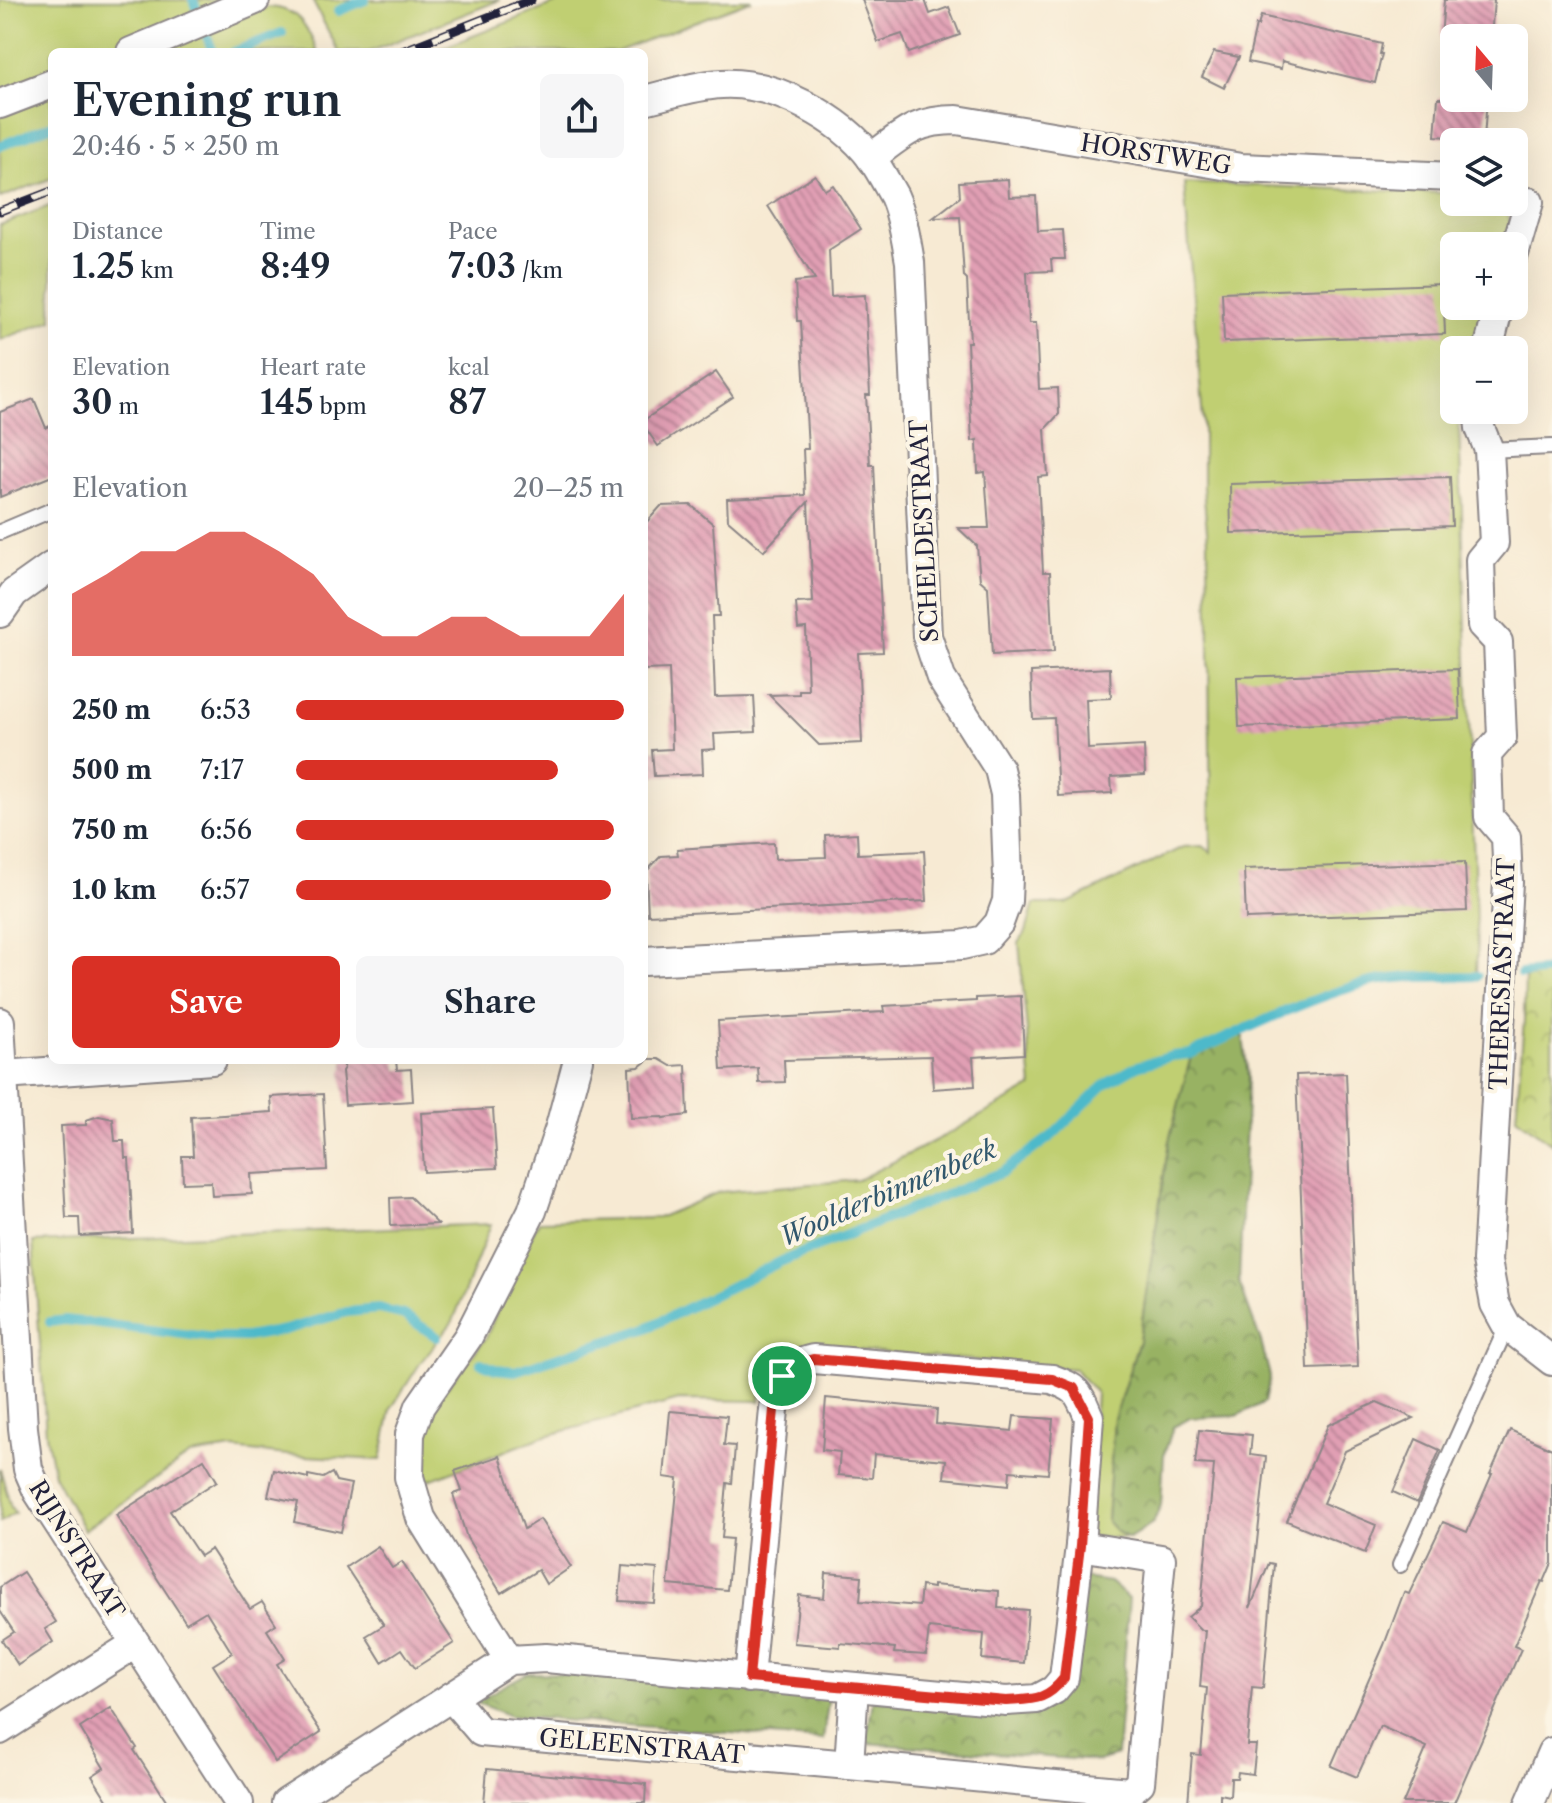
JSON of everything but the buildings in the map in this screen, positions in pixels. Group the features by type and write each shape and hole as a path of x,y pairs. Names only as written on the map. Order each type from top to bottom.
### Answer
{"street":[{"path":"141,48 255,0"},
{"name":"SCHELDESTRAAT","path":"648,99 725,83 765,88 804,104 837,125 871,158 895,198 910,262 927,636 941,678 999,769 1005,794 1008,878 1007,901 999,923 984,940 962,945 648,961"},
{"path":"0,104 48,86"},
{"name":"HORSTWEG","path":"871,158 910,129 934,120 957,120 1241,168 1440,176"},
{"path":"1522,232 1532,202"},
{"name":"THERESIASTRAAT","path":"1480,424 1489,450 1494,543 1480,560 1482,625 1498,642 1502,737 1487,754 1489,817 1506,837 1508,882 1487,1261 1495,1304 1507,1326"},
{"path":"0,612 14,593 48,569"},
{"name":"RIJNSTRAAT","path":"0,1022 23,1428 28,1469 38,1492 239,1803"},
{"path":"4,1075 157,1064"},
{"path":"509,1660 421,1518 409,1477 410,1434 420,1406 468,1337 532,1211 577,1064"},
{"path":"1507,1326 1552,1361"},
{"path":"286,1803 509,1660 546,1658 749,1678 854,1688 1006,1701 1037,1699 1054,1690 1064,1678 1080,1546 1089,1417 1074,1388 1052,1379 813,1359 794,1364 782,1376 775,1399 749,1678"},
{"name":"GELEENSTRAAT","path":"451,1697 481,1732 1129,1792 1140,1783 1161,1559 1080,1546"},
{"path":"0,1730 135,1644"},
{"path":"849,1765 854,1688"},
{"path":"1530,1803 1552,1752"}],"lane":[{"path":"1489,450 1552,447"},
{"path":"0,532 48,512"},
{"path":"1400,1565 1507,1326"}],"green space":[{"path":"0,0 238,0 118,48 48,48 48,76 0,95"},
{"path":"312,0 500,0 379,48 337,48"},
{"path":"565,0 752,0 626,48 442,48"},
{"path":"268,7 295,15 316,48 168,48"},
{"path":"48,97 48,180 0,198 0,116"},
{"path":"1184,183 1440,193 1440,216 1508,216 1509,232 1440,232 1440,320 1486,320 1482,336 1440,336 1440,424 1460,424 1476,973 1380,978 1243,1029 1169,1141 1139,1341 1114,1419 1107,1521 1117,1532 1129,1538 1087,1537 1096,1393 1075,1369 789,1344 763,1369 760,1401 679,1400 542,1437 427,1481 421,1459 429,1410 486,1338 515,1268 539,1221 658,1218 719,1192 858,1180 944,1136 1032,1087 1019,943 1026,932 1034,904 1066,904 1183,847 1203,846 1211,852 1208,541 1203,487 1203,422"},
{"path":"48,207 48,322 0,340 0,225"},
{"path":"1552,971 1552,1144 1516,1117 1525,974"},
{"path":"1242,1029 1248,1076 1239,1282 1270,1376 1265,1402 1236,1416 1190,1418 1173,1427 1164,1455 1161,1505 1153,1523 1129,1538 1117,1532 1107,1521 1114,1419 1139,1341 1169,1141 1192,1052 1240,1033"},
{"path":"491,1224 453,1321 421,1362 391,1409 381,1460 233,1449 190,1455 84,1530 54,1475 46,1434 33,1242"},
{"path":"0,1469 15,1513 0,1522"},
{"path":"1084,1578 1110,1582 1129,1599 1117,1755 1098,1761 866,1743 873,1700 1053,1705"},
{"path":"527,1673 586,1674 829,1696 823,1740 510,1716 475,1702"}],"waterway":[{"path":"193,0 211,48"},
{"path":"338,11 365,0"},
{"path":"244,48 282,33"},
{"path":"0,146 48,127"},
{"name":"Woolderbinnenbeek","path":"1521,974 1552,971"},
{"name":"Woolderbinnenbeek","path":"481,1363 495,1369 515,1371 645,1329 782,1261 1003,1172 1053,1135 1104,1085 1137,1066 1190,1054 1293,1008 1370,982 1431,976 1477,976"},
{"name":"Woolderbinnenbeek","path":"50,1322 65,1320 208,1337 246,1337 285,1330 347,1312 379,1309 404,1315 437,1337"}],"railway":[{"path":"410,48 531,0"},
{"path":"0,211 48,193"}],"route":[{"path":"813,1359 1052,1379 1074,1388 1089,1417 1080,1546 1064,1678 1054,1690 1037,1699 1006,1701 749,1678 775,1399 782,1376 794,1364 813,1359"}]}
